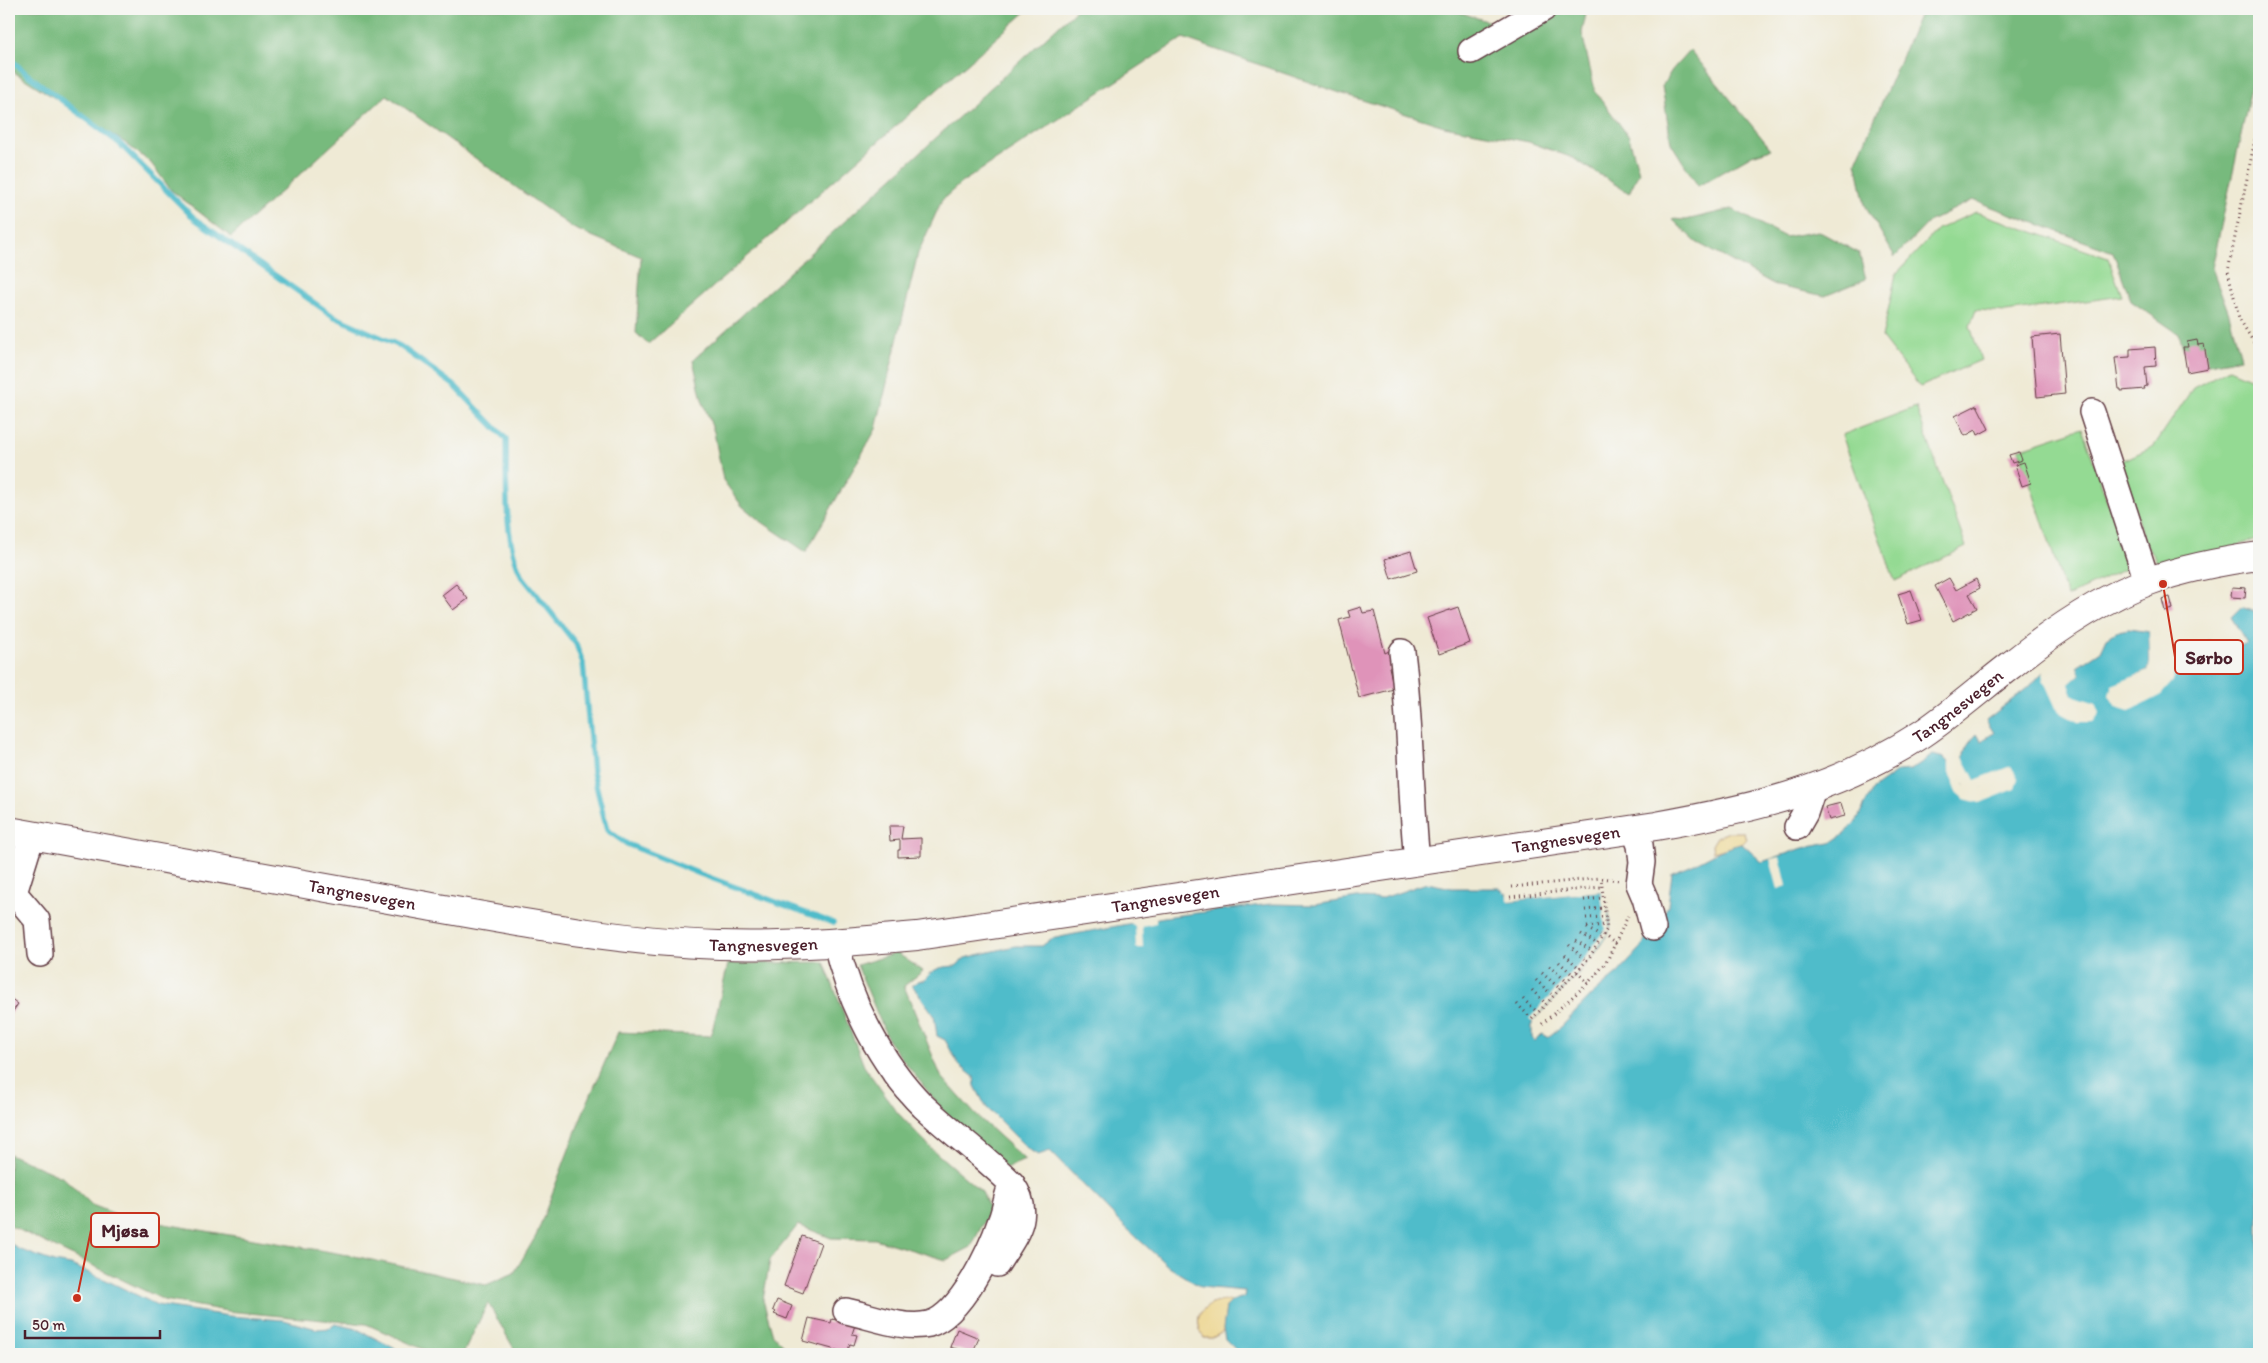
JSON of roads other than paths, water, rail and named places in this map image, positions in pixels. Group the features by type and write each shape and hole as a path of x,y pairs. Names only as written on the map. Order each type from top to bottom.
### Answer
{"main road":[{"name":"Tangnesvegen","path":"20,833 478,915 618,936 716,945 766,946 836,944 927,934 1634,829 1700,818 1768,803 1813,789 1870,763 1921,734 1966,702 2011,665 2056,632 2096,606 2147,581 2205,564 2259,556"}],"lane":[{"path":"1471,52 1543,9"},
{"path":"2092,412 2147,581"},
{"path":"1402,652 1408,700 1413,824 1417,861"},
{"path":"1797,827 1808,806 1813,789"},
{"path":"1634,829 1640,845 1642,862 1638,884 1645,898 1653,928"},
{"path":"20,833 14,893 37,920 40,954"},
{"path":"836,944 844,976 850,990 868,1028 890,1066 922,1104 956,1136 997,1168 1019,1194 1022,1221 980,1292 978,1301"},
{"path":"846,1311 911,1325 928,1324 945,1316 961,1298 993,1241 1002,1219 1012,1184"}],"water":[{"path":"2241,607 2259,613 2259,1354 1240,1354 1225,1339 1223,1329 1226,1307 1232,1301 1244,1297 1245,1291 1201,1287 1169,1267 1122,1224 1050,1151 1038,1155 1028,1149 986,1107 975,1086 974,1077 959,1065 945,1040 937,1036 934,1015 912,985 918,981 925,980 932,972 956,966 965,958 1015,946 1042,946 1051,939 1164,917 1271,904 1315,905 1357,898 1380,899 1427,883 1452,888 1499,888 1508,895 1509,901 1601,891 1610,918 1610,928 1607,937 1563,990 1532,1022 1532,1038 1535,1041 1542,1034 1548,1037 1561,1027 1594,993 1618,973 1642,947 1648,932 1660,923 1668,905 1672,873 1736,845 1742,844 1762,862 1803,848 1831,843 1847,832 1857,820 1873,789 1898,771 1910,770 1933,755 1944,758 1958,778 1971,791 2012,781 2007,776 1974,785 1966,771 1964,753 1977,734 1981,741 1994,733 1986,720 2031,685 2043,672 2063,705 2073,710 2078,709 2068,684 2080,674 2077,667 2101,651 2107,638 2118,631 2129,629 2149,632 2150,662 2148,671 2125,681 2120,693 2125,698 2160,682 2170,667 2182,656 2210,640 2218,655 2247,643 2231,617"},
{"path":"9,1242 18,1249 54,1262 71,1265 157,1305 229,1316 284,1320 317,1329 330,1328 335,1324 357,1329 406,1354 9,1354"}],"waterway":[{"path":"9,58 28,75 119,143 195,219 333,316 400,346 455,386 506,439 507,509 516,561 522,576 576,644 583,663 593,772 607,830 627,844 700,874 833,923"}],"place":[{"name":"Sørbo","path":"2163,584"},
{"name":"Mjøsa","path":"77,1298"}]}
